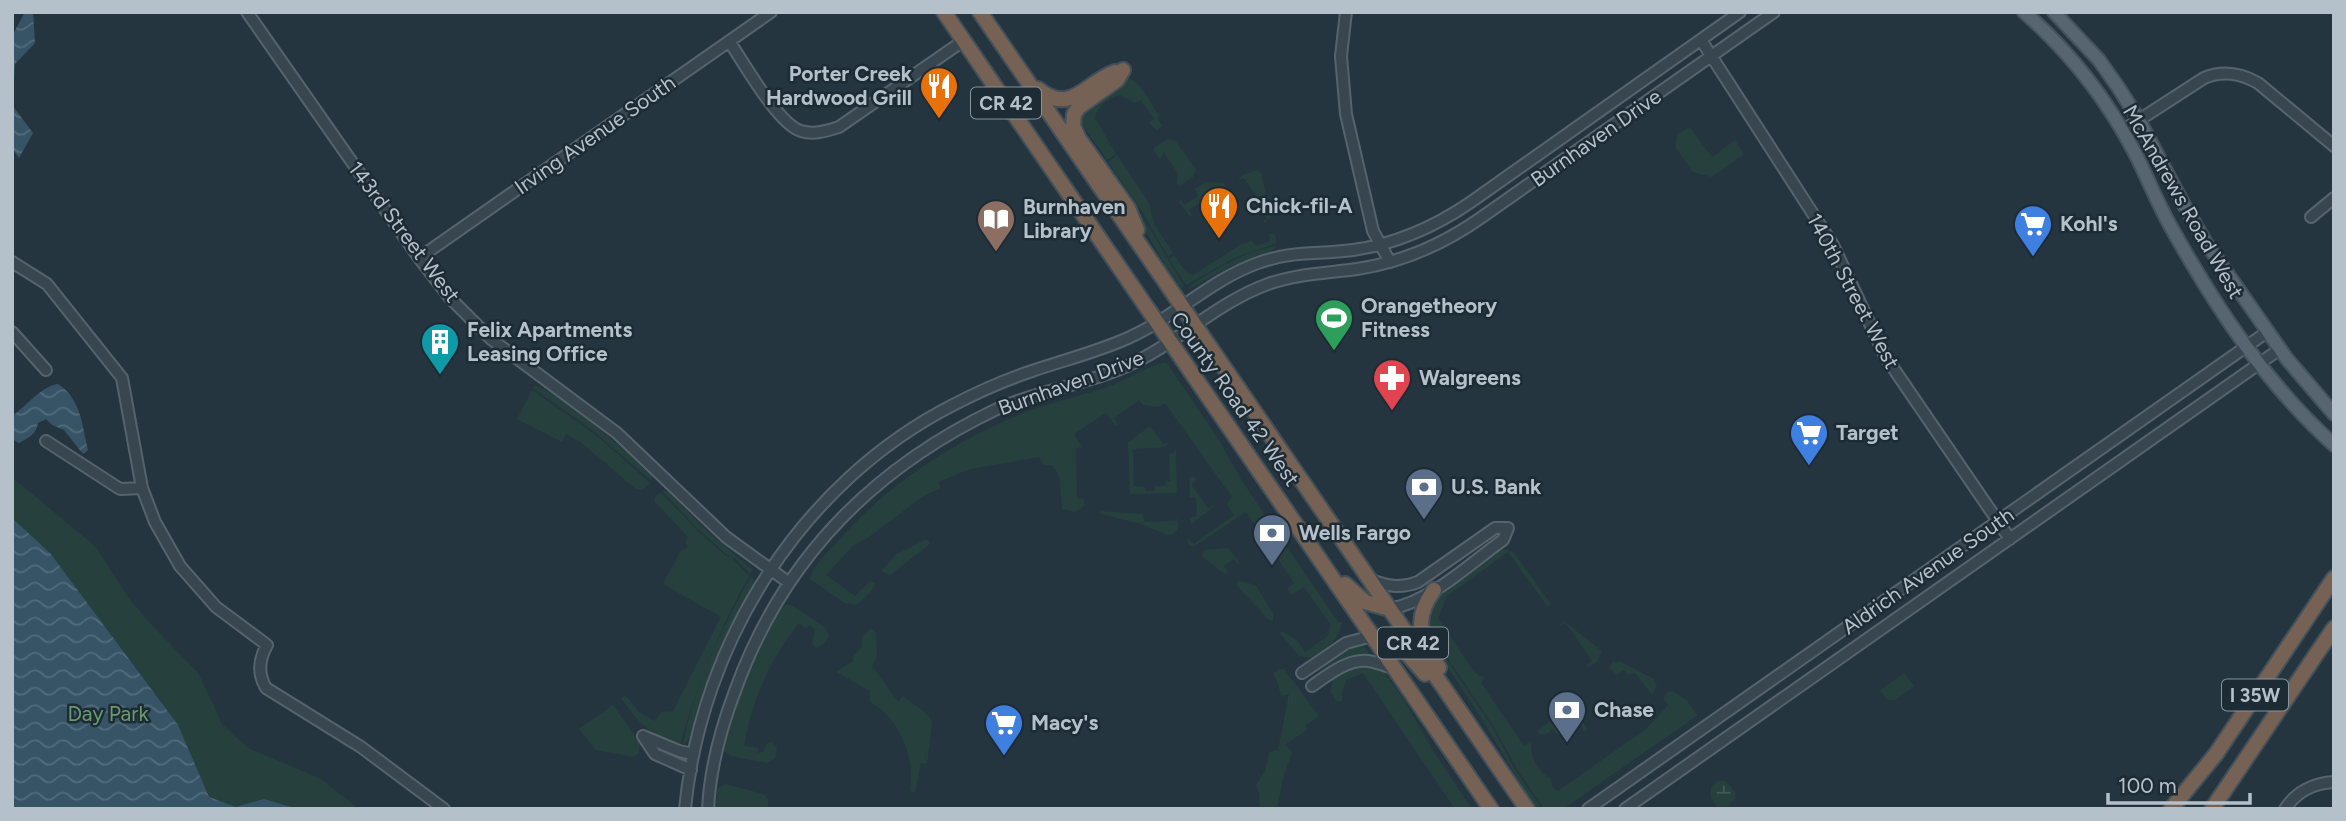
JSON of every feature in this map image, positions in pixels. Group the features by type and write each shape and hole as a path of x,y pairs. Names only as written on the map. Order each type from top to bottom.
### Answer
{"highway":[{"name":"County Road 42 West","path":"944,12 1491,809"},
{"name":"County Road 42 West","path":"980,12 1527,809"},
{"path":"1028,81 1053,99 1064,100 1078,95 1112,72 1123,70 1117,80 1079,107 1073,126 1079,139 1128,208 1154,267"},
{"path":"1301,533 1355,595 1365,602 1390,609"},
{"name":"I 35W","path":"2171,809 2216,754 2334,578"},
{"path":"1434,590 1423,608 1420,627 1465,719"},
{"name":"I 35W","path":"2212,809 2334,628"},
{"path":"1372,636 1403,649 1465,719"}],"main road":[{"name":"McAndrews Road West","path":"2024,12 2083,73 2122,131 2189,258 2259,363 2296,409 2334,445"},
{"name":"McAndrews Road West","path":"2054,12 2099,60 2139,120 2201,233 2267,332 2303,380 2334,414"}],"street":[{"name":"143rd Street West","path":"247,12 419,258 450,298 491,339 617,433 726,537 788,582"},
{"name":"Irving Avenue South","path":"419,258 771,12"},
{"path":"1346,12 1341,56 1346,114 1373,232 1390,262"},
{"name":"Burnhaven Drive","path":"685,809 693,754 708,695 744,612 770,569 812,516 885,448 951,406 990,388 1030,371 1114,345 1157,323 1218,281 1239,270 1286,254 1353,250 1396,240 1452,214 1740,12"},
{"name":"Burnhaven Drive","path":"708,809 721,732 754,644 788,582 829,531 875,485 925,448 1001,407 1124,368 1171,343 1232,300 1269,284 1292,278 1390,262 1422,251 1464,230 1774,12"},
{"name":"140th Street West","path":"1701,40 1833,246 1885,356 2010,539"},
{"path":"729,41 784,120 800,131 817,133 839,127 963,41"},
{"path":"2122,131 2204,78 2214,73 2229,73 2244,75 2258,83 2334,146"},
{"path":"2311,216 2334,198"},
{"path":"12,262 47,284 122,378 142,488 155,522 180,566 216,607 267,645 259,665 266,688 361,747 444,809"},
{"path":"12,332 46,370"},
{"name":"Aldrich Avenue South","path":"1588,809 2267,332"},
{"name":"Aldrich Avenue South","path":"1625,809 2280,349"},
{"path":"46,441 120,489 142,488"},
{"path":"1369,579 1384,585 1407,586 1418,582 1495,528 1508,527 1503,540 1434,590 1402,607 1390,609"},
{"path":"1301,673 1346,643 1372,636"},
{"path":"1312,686 1352,662 1367,661 1395,669"},
{"path":"691,770 655,754 643,736 693,754"},
{"path":"2285,809 2304,791 2322,783 2334,782"}],"green space":[{"path":"1129,78 1146,95 1162,126 1157,130 1149,123 1154,119 1141,100 1134,103 1131,101 1133,98 1130,100 1119,95 1107,101 1098,110 1095,118 1116,154 1107,160 1078,116"},
{"path":"1079,123 1141,214 1184,286 1182,288 1079,131"},
{"path":"1687,128 1691,129 1712,157 1735,140 1744,154 1712,177 1693,172 1675,147 1677,135"},
{"path":"1167,139 1175,140 1196,170 1193,177 1181,185 1176,184 1178,174 1164,152 1160,159 1154,151 1154,148"},
{"path":"1117,155 1149,203 1154,224 1173,253 1168,257 1143,213 1108,162"},
{"path":"1257,170 1261,173 1271,217 1264,223 1267,218 1263,214 1265,211 1259,205 1253,207 1260,201 1244,178 1238,180 1242,175"},
{"path":"1206,182 1225,183 1227,192 1225,194 1221,189 1189,210 1192,216 1190,217 1179,202 1180,199 1185,205 1198,196 1195,189"},
{"path":"1271,233 1275,235 1277,243 1234,258 1186,285 1169,259 1175,256 1186,272 1193,275 1243,243 1251,240 1256,246 1270,241"},
{"path":"1276,246 1272,251 1232,266 1189,289 1188,287 1241,257"},
{"path":"1166,362 1219,440 1242,481 1338,622 1342,622 1335,639 1312,658 1299,656 1281,631 1297,640 1305,652 1328,636 1330,624 1304,587 1291,595 1287,589 1294,583 1278,559 1271,564 1262,551 1270,545 1246,512 1193,547 1188,544 1187,538 1194,544 1234,515 1227,504 1232,497 1165,403 1159,407 1143,405 1139,400 1114,418 1118,425 1116,426 1106,413 1074,434 1082,447 1076,448 1077,498 1084,499 1084,506 1075,512 1062,509 1059,475 1052,465 1044,465 1039,457 970,469 938,482 941,488 922,497 853,546 826,575 855,596 870,581 875,583 875,587 857,605 845,603 810,579 821,559 858,520 903,481 952,448 1031,410 1102,389"},
{"path":"535,386 561,399 594,425 651,475 652,481 592,430 533,388"},
{"path":"532,390 597,436 650,483 642,490 636,489 579,441 566,434 562,442 517,419"},
{"path":"1150,426 1164,444 1169,443 1165,447 1133,449 1134,486 1155,491 1155,486 1165,486 1166,481 1170,481 1169,452 1172,454 1176,450 1177,493 1130,494 1128,442"},
{"path":"1193,476 1197,480 1191,484 1208,508 1216,505 1191,524 1190,518 1197,516 1196,498 1190,497 1189,479"},
{"name":"Day Park","path":"12,477 96,547 127,596 199,674 222,724 248,748 321,779 359,809 12,809"},
{"path":"662,491 668,491 706,530 753,570 750,574 736,559 726,554 697,528"},
{"path":"660,492 701,534 726,556 731,557 749,576 710,658 680,745 661,738 646,728 621,698 625,695 640,713 655,721 661,712 673,711 721,617 663,584 680,552 688,547 685,543 688,537 655,502 655,497"},
{"path":"1099,513 1143,514 1145,522 1177,521 1178,514 1178,529 1174,534 1167,535 1141,524"},
{"path":"925,540 930,544 890,575 881,571 895,555"},
{"path":"1228,548 1240,563 1234,559 1224,566 1228,572 1225,574 1203,557 1205,550"},
{"path":"1506,549 1514,553 1551,604 1548,607 1508,552 1447,596 1438,618 1472,669 1479,676 1485,677 1481,683 1524,746 1531,742 1536,763 1551,779 1553,789 1558,791 1646,729 1668,705 1663,698 1667,692 1672,691 1686,700 1698,715 1563,809 1544,809 1517,769 1492,724 1426,626 1435,601 1453,581 1498,550"},
{"path":"751,577 755,582 718,655 700,701 693,731 683,745 701,679 729,617"},
{"path":"1239,581 1256,585 1273,614 1273,621 1237,586"},
{"path":"791,605 826,628 829,636 824,644 816,648 812,643 814,629 799,623 779,651 757,696 744,746 758,748 758,753 763,752 767,743 772,742 777,748 775,758 767,763 731,756 724,751 724,747 745,679 779,610"},
{"path":"1564,621 1602,651 1597,662 1588,668 1586,665 1592,661 1566,623 1558,626"},
{"path":"871,628 876,633 877,657 872,666 898,702 903,696 927,714 932,722 927,764 921,763 915,793 910,791 908,753 898,729 881,709 870,702 870,691 836,672 852,662 854,655 862,647 862,637"},
{"path":"1428,632 1491,725 1514,768 1542,809 1537,809 1524,789"},
{"path":"1362,644 1369,653 1367,656 1337,662 1317,673 1338,655"},
{"path":"1613,661 1619,661 1654,679 1657,686 1652,695 1635,673 1628,675 1624,670 1617,675 1609,668"},
{"path":"1352,666 1369,666 1385,673 1472,809 1455,809 1363,673 1346,680 1342,701 1337,702 1330,692 1333,678"},
{"path":"1284,669 1319,716 1305,726 1307,730 1286,744 1292,753 1283,778 1277,809 1260,809 1256,785 1265,771 1269,752 1278,750 1289,694 1281,696 1273,674"},
{"path":"1904,673 1914,686 1895,700 1887,700 1880,690"},
{"path":"613,705 640,743 639,753 634,757 596,750 579,729"},
{"path":"1571,707 1588,730 1584,731 1581,726 1575,724 1558,735 1553,729 1540,735 1537,731"},
{"path":"1717,781 1726,781 1736,794 1735,799 1724,809 1719,809 1711,798 1711,788"},
{"path":"726,784 763,794 768,799 768,809 714,809 718,788"}],"water":[{"path":"25,12 33,12 35,43 15,64 12,105 12,36"},
{"path":"12,105 33,133 19,158 12,148"},
{"path":"58,384 72,397 79,413 88,450 83,454 64,430 46,419 38,423 34,433 26,439 19,443 12,439 12,416 39,393"},
{"name":"Day Park","path":"12,518 50,553 178,725 209,797 236,807 264,799 298,809 12,809"}],"place":[{"name":"Porter Creek Hardwood Grill","path":"939,120"},
{"name":"Chick-fil-A","path":"1219,240"},
{"name":"Burnhaven Library","path":"996,253"},
{"name":"Kohl's","path":"2033,258"},
{"name":"Orangetheory Fitness","path":"1334,352"},
{"name":"Felix Apartments Leasing Office","path":"440,376"},
{"name":"Walgreens","path":"1392,412"},
{"name":"Target","path":"1809,467"},
{"name":"U.S. Bank","path":"1424,521"},
{"name":"Wells Fargo","path":"1272,567"},
{"name":"Chase","path":"1567,744"},
{"name":"Macy's","path":"1004,757"}]}
